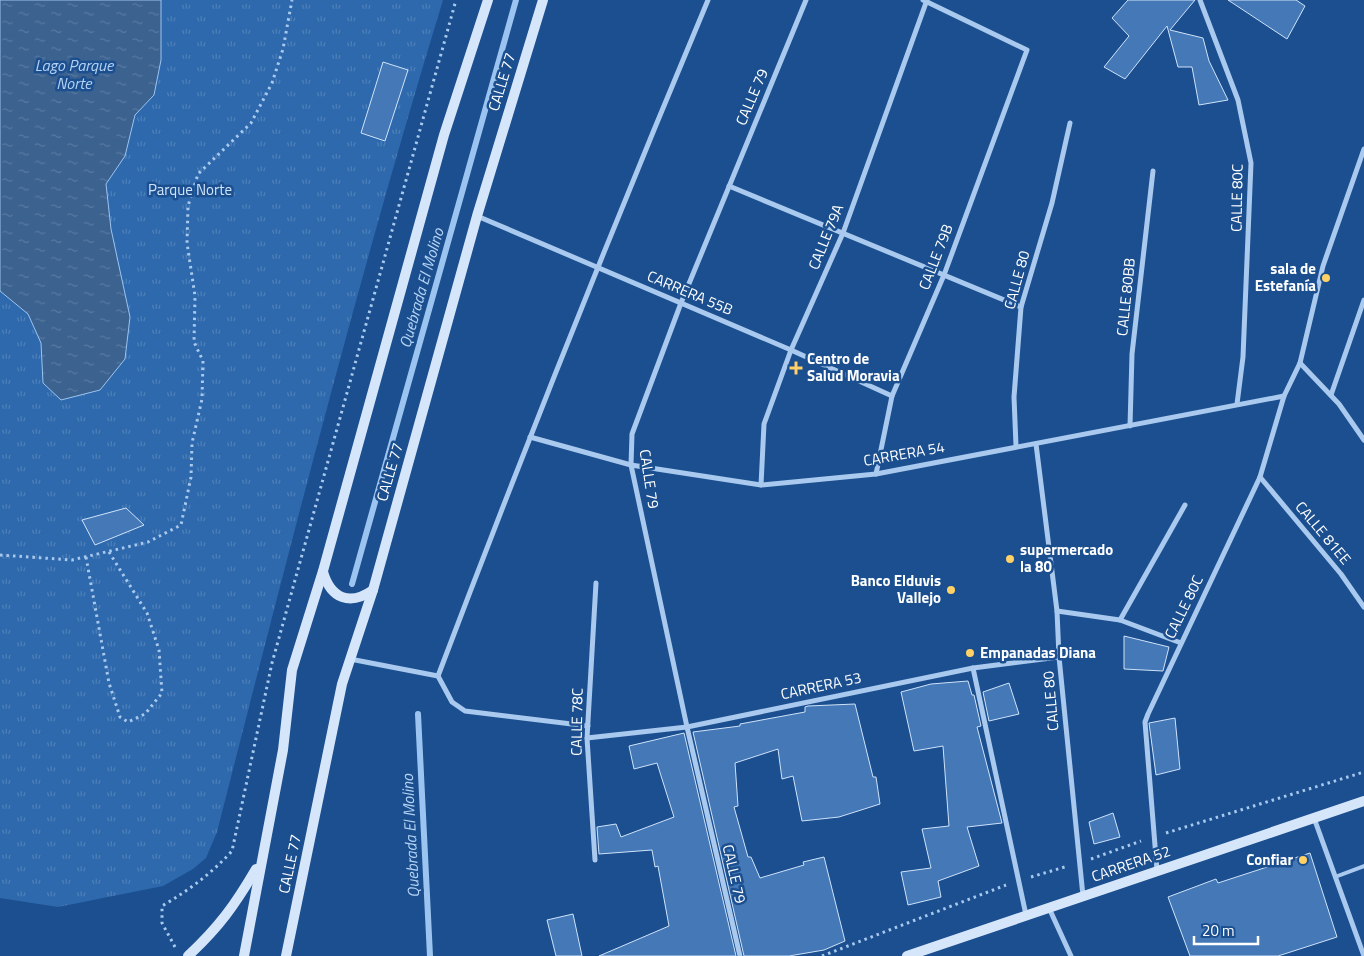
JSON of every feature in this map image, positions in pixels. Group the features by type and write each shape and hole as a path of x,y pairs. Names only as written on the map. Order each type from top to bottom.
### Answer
{"main road":[{"name":"CALLE 77","path":"244,956 260,861 283,750 292,670 323,571 442,145 488,0"},
{"name":"CALLE 77","path":"286,956 342,684 373,590 477,216 543,0"},
{"path":"323,571 326,584 336,594 348,599 362,598 373,590"},
{"name":"CARRERA 52","path":"907,956 1364,800"},
{"path":"188,956 216,930 235,906 260,861"}],"street":[{"path":"588,726 465,711 452,702 438,676 530,437 635,175 708,0"},
{"name":"CALLE 79","path":"740,956 686,726 631,465 632,434 681,303 806,0"},
{"name":"CALLE 79B","path":"876,474 892,396 944,275 1027,50 926,0"},
{"name":"CALLE 79A","path":"761,485 764,424 791,350 843,233 926,0"},
{"name":"CALLE 80C","path":"1200,0 1238,100 1251,163 1243,357 1237,404"},
{"name":"CALLE 80","path":"1016,446 1014,397 1021,307 1052,202 1070,123"},
{"name":"CALLE 80C","path":"1157,872 1145,722 1260,477 1284,396 1300,364 1324,266 1364,149"},
{"name":"CALLE 80BB","path":"1130,426 1132,354 1153,171"},
{"path":"728,186 1021,307"},
{"name":"CARRERA 55B","path":"477,216 791,350 892,396"},
{"path":"1331,395 1364,300"},
{"path":"1300,364 1331,395 1364,440"},
{"name":"CARRERA 54","path":"530,437 631,465 761,485 876,474 1284,396"},
{"name":"CALLE 80","path":"1036,444 1057,611 1059,657 1083,896"},
{"name":"CALLE 81EE","path":"1260,477 1341,574 1364,607"},
{"path":"1120,620 1185,505"},
{"name":"CALLE 78C","path":"596,583 587,738 596,860"},
{"path":"1057,611 1120,620 1181,643"},
{"name":"CARRERA 53","path":"587,738 686,726 973,668 1059,657"},
{"path":"350,659 438,676"},
{"path":"973,668 1026,915"},
{"path":"1314,817 1364,956"},
{"path":"1049,908 1071,956"}],"lane":[{"path":"1335,876 1364,866"}],"path":[{"path":"0,555 72,560 148,542 181,525 191,477 192,443 202,389 203,361 194,342 195,296 187,243 188,206 198,174 251,123 272,83 283,49 292,0"},
{"path":"180,956 162,923 162,906 195,886 216,870 232,851 272,663 456,0"},
{"path":"86,557 109,683 120,717 128,722 145,714 162,693 159,650 146,613 110,552"}],"green space":[{"name":"Parque Norte","path":"0,0 443,0 353,311 217,832 206,858 193,869 163,886 58,907 0,898"}],"water":[{"name":"Lago Parque Norte","path":"0,0 161,0 161,60 154,95 135,115 125,156 106,184 111,229 130,317 125,359 100,390 61,400 43,383 41,343 28,314 0,291"}],"building":[{"path":"1128,0 1195,0 1170,30 1203,38 1209,61 1228,100 1199,105 1192,67 1178,67 1167,26 1125,79 1104,67 1129,36 1112,18"},
{"path":"1228,0 1296,0 1305,6 1287,39"},
{"path":"383,62 408,70 385,141 361,133"},
{"path":"126,508 144,525 95,545 82,520"},
{"path":"1124,636 1169,647 1163,671 1124,669"},
{"path":"968,681 972,695 974,695 981,726 977,727 1002,823 967,827 979,866 938,881 941,897 908,905 901,872 931,868 922,829 949,826 943,746 914,751 901,692 931,684"},
{"path":"1009,683 1019,714 989,721 983,692"},
{"path":"855,704 873,777 876,777 880,804 839,817 802,821 793,776 782,779 778,749 735,763 738,806 734,807 748,857 751,857 760,878 804,865 803,862 824,857 845,941 824,950 789,956 744,956 693,732 740,726 740,724 805,712 805,707 808,706"},
{"path":"1175,718 1180,769 1156,775 1149,723"},
{"path":"684,733 736,956 599,956 669,926 658,866 655,867 652,850 599,854 597,827 616,824 621,837 674,817 657,763 634,769 629,746"},
{"path":"1113,813 1120,837 1094,844 1089,822"},
{"path":"1310,853 1337,937 1278,956 1190,956 1168,897 1216,879 1218,883"},
{"path":"573,914 582,956 556,956 547,920"}],"waterway":[{"name":"Quebrada El Molino","path":"352,584 516,0"},
{"name":"Quebrada El Molino","path":"418,714 430,956"}],"place":[{"name":"sala de Estefanía","path":"1326,278"},
{"name":"Centro de Salud Moravia","path":"796,368"},
{"name":"supermercado la 80","path":"1010,559"},
{"name":"Banco Elduvis Vallejo","path":"951,590"},
{"name":"Empanadas Diana","path":"970,653"},
{"name":"Confiar","path":"1303,860"}]}
